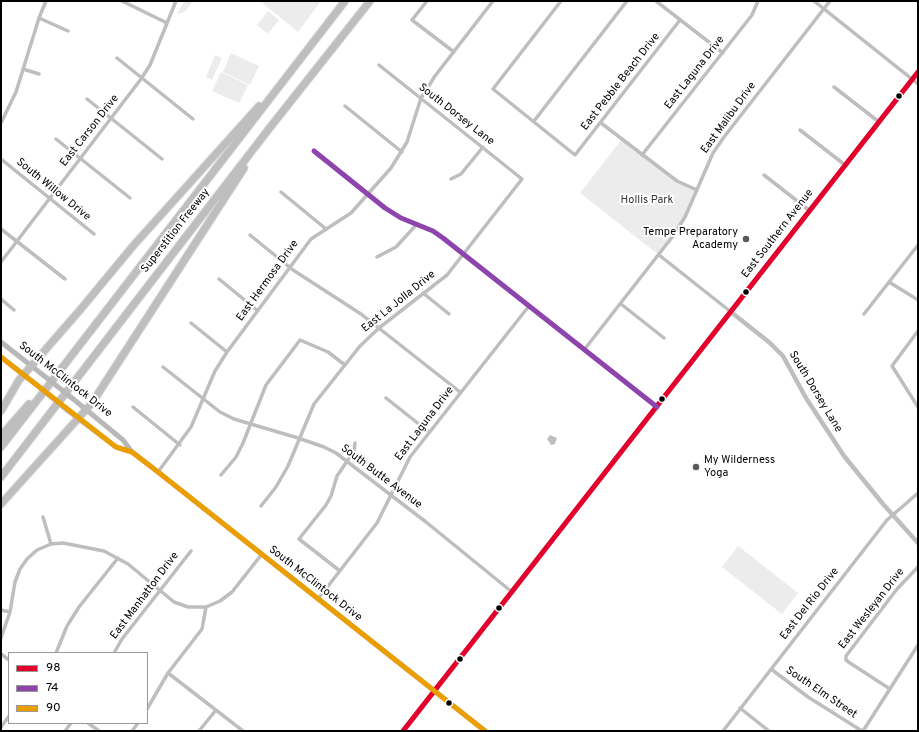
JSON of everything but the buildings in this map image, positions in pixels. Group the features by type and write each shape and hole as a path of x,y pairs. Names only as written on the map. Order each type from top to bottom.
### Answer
{"highway":[{"name":"Superstition Freeway","path":"1,448 345,1"},
{"name":"Superstition Freeway","path":"1,478 268,130 370,1"},
{"path":"1,410 32,366 133,246 294,68"},
{"path":"1,504 86,410 157,304 268,130"},
{"path":"1,436 93,330"}],"main road":[{"name":"East Southern Avenue","path":"403,731 918,72"},
{"name":"South McClintock Drive","path":"1,342 123,440 132,452 486,731"},
{"name":"South McClintock Drive","path":"1,357 116,447 132,452"}],"street":[{"path":"1,123 13,98 46,1"},
{"path":"122,1 167,23"},
{"name":"East Carson Drive","path":"1,262 142,78 150,65 176,1"},
{"path":"427,1 412,20 454,52"},
{"name":"East Hermosa Drive","path":"158,472 180,445 191,427 216,371 227,352 311,238 351,213 369,195 402,152 421,98 493,1"},
{"path":"561,1 493,89 534,121 627,1"},
{"path":"656,1 723,53"},
{"name":"East Laguna Drive","path":"642,155 723,53 752,14 758,1"},
{"path":"814,1 918,84"},
{"name":"East Malibu Drive","path":"584,350 659,255 685,217 713,153 724,137 830,1"},
{"path":"39,18 68,31"},
{"name":"East Pebble Beach Drive","path":"534,121 575,155 680,20"},
{"path":"117,58 193,118"},
{"name":"South Dorsey Lane","path":"379,65 522,179"},
{"path":"23,69 39,74"},
{"path":"834,87 879,122"},
{"path":"87,99 162,158"},
{"path":"345,106 402,152"},
{"path":"601,123 677,181 697,190"},
{"path":"800,130 845,165"},
{"path":"56,139 130,198"},
{"path":"451,179 461,174 483,147"},
{"path":"314,151 369,195 401,218 433,231 464,254 657,407"},
{"name":"South Willow Drive","path":"1,160 94,234"},
{"path":"764,175 810,210"},
{"name":"East La Jolla Drive","path":"261,506 276,487 288,466 298,438 314,404 360,346 379,328 446,275 522,179"},
{"path":"281,192 326,229"},
{"path":"377,258 396,247 417,224"},
{"path":"1,229 65,279"},
{"path":"250,235 289,267 379,328 460,392"},
{"path":"864,314 918,245"},
{"name":"South Dorsey Lane","path":"659,255 774,346 783,356 806,398 844,456 892,515 918,543"},
{"path":"219,280 258,311"},
{"path":"889,282 918,300"},
{"path":"423,293 449,314"},
{"path":"1,299 14,310"},
{"path":"621,304 664,338"},
{"name":"East Laguna Drive","path":"318,599 377,523 410,457 529,306"},
{"path":"191,323 227,352"},
{"path":"918,331 892,366 918,407"},
{"path":"221,475 236,457 266,385 300,340 328,352 345,365"},
{"name":"South Butte Avenue","path":"163,367 220,412 250,425 298,438 324,447 347,461 512,593"},
{"path":"386,398 429,432"},
{"path":"133,407 180,445"},
{"path":"340,571 299,539 326,505 331,496 337,476 354,451 355,443"},
{"name":"East Del Rio Drive","path":"723,731 892,515 918,493"},
{"path":"43,517 51,544"},
{"path":"1,638 10,612 15,582 20,569 27,558 37,550 51,544 63,543 104,551 118,558 160,590 182,605 188,607 206,607 220,601 232,592 262,554"},
{"name":"East Manhatton Drive","path":"115,652 122,639 191,551"},
{"path":"56,652 67,626 79,607 118,558"},
{"name":"East Wesleyan Drive","path":"890,689 848,662 846,656 897,590 918,567"},
{"path":"148,707 168,673 202,629 206,607"},
{"path":"1,610 10,612"},
{"path":"862,731 918,645"},
{"name":"South Elm Street","path":"771,669 808,697 862,731"},
{"path":"168,673 243,731"},
{"path":"740,708 770,731"},
{"path":"199,731 216,710"},
{"path":"1,727 8,717"},
{"path":"89,724 99,731"}],"green space":[{"path":"184,1 193,1 185,12 177,14"},
{"path":"260,1 321,1 298,32"},
{"path":"268,11 279,20 268,34 257,25"},
{"path":"231,53 259,66 250,85 223,72"},
{"path":"215,55 222,58 212,80 206,77"},
{"path":"221,72 248,85 239,103 212,91"},
{"name":"Hollis Park","path":"622,139 677,181 697,190 685,217 659,255 580,193"},
{"path":"738,546 798,593 782,614 722,567"}],"shaded area":[{"path":"550,435 557,438 555,444 551,445 547,439"}],"transit line":[{"name":"98","path":"403,731 918,72"},
{"name":"74","path":"314,151 385,208 401,218 433,231 443,238 657,407"},
{"name":"90","path":"1,357 116,447 132,452 158,472 485,731"}],"place":[{"name":"Tempe Preparatory Academy","path":"746,239"},
{"name":"My Wilderness Yoga","path":"696,467"}]}
